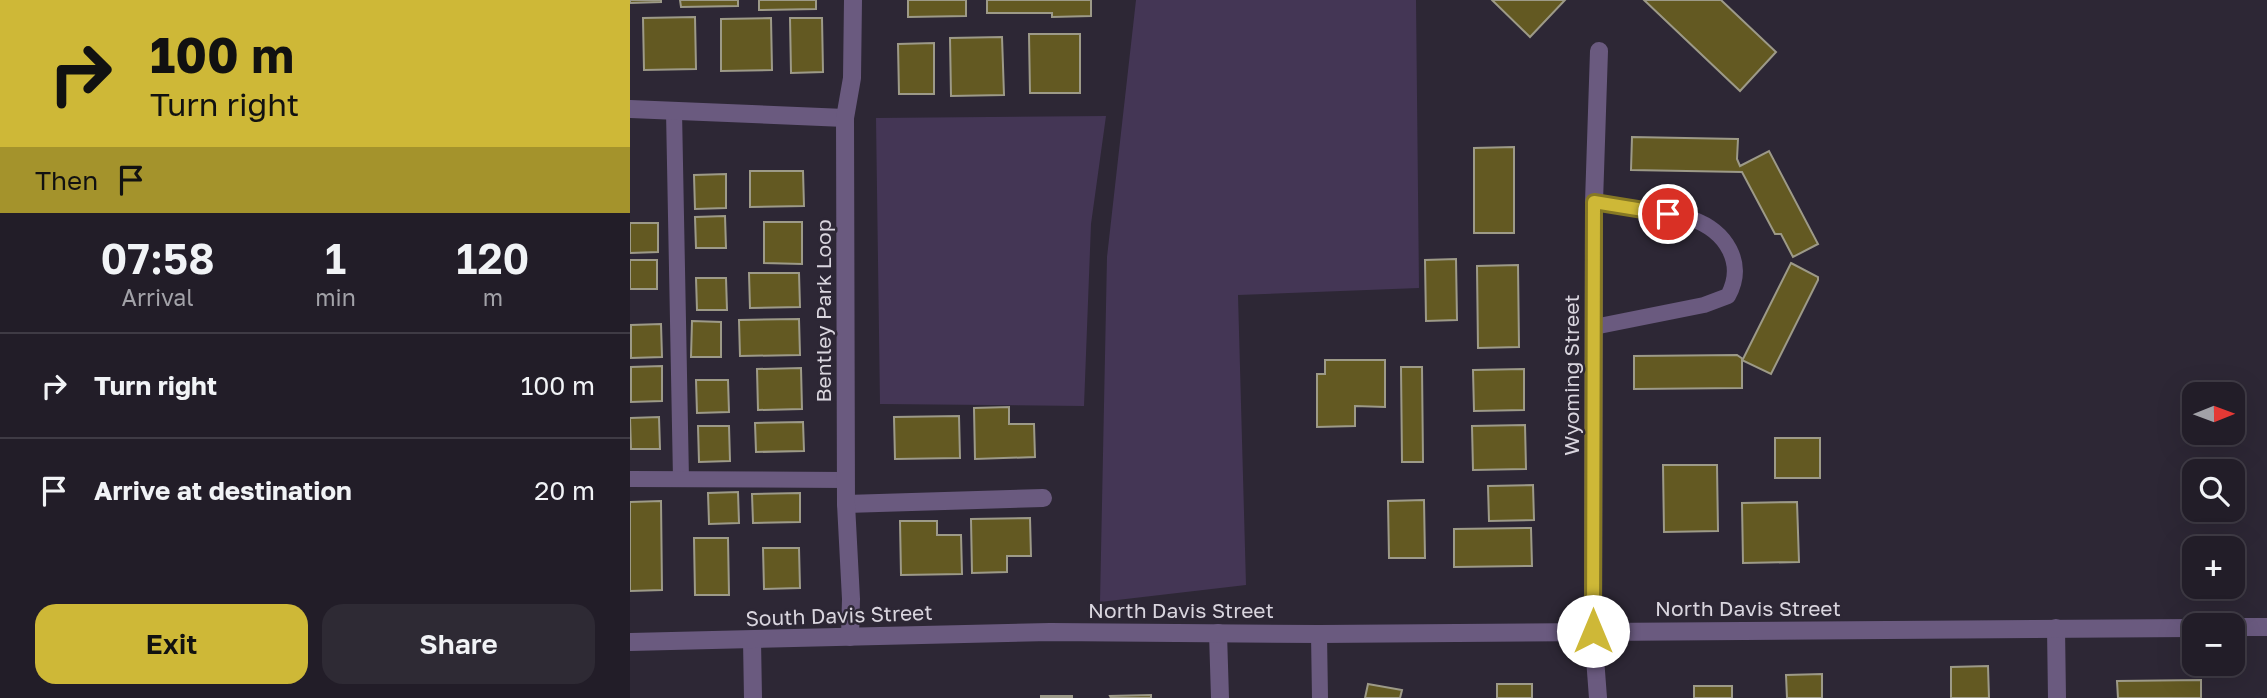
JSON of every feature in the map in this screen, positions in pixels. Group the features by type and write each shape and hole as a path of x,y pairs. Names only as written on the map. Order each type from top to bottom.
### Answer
{"street":[{"name":"Bentley Park Loop","path":"850,637 851,599 846,504 845,118 852,78 853,0"},
{"name":"Wyoming Street","path":"1598,698 1593,631 1594,202 1599,51"},
{"path":"630,109 845,118"},
{"path":"846,504 1044,498"},
{"path":"2245,627 2267,627"},
{"path":"2056,628 2057,698"},
{"name":"North Davis Street","path":"1050,632 1319,634 2182,628"},
{"name":"South Davis Street","path":"630,642 1050,632"},
{"path":"1218,633 1220,698"},
{"path":"752,640 753,698"}],"lane":[{"path":"674,111 681,479"},
{"path":"1594,202 1692,219 1718,234 1733,253 1735,273 1734,284 1728,296 1704,305 1594,327"},
{"path":"630,479 846,480"},
{"path":"1319,634 1320,698"}],"shaded area":[{"path":"1136,0 1416,0 1419,288 1238,295 1246,585 1100,602 1107,257"},
{"path":"1106,116 1091,224 1084,406 880,404 876,118"}],"building":[{"path":"630,0 661,0 661,2 630,3"},
{"path":"680,0 738,0 738,6 681,7"},
{"path":"759,0 816,0 816,9 759,10"},
{"path":"908,0 966,0 966,16 908,17"},
{"path":"987,0 1091,0 1091,16 1052,17 1052,13 987,13"},
{"path":"1492,0 1565,0 1530,37"},
{"path":"1644,0 1721,0 1776,52 1740,91"},
{"path":"695,17 696,69 644,70 643,18"},
{"path":"771,18 772,70 721,71 721,19"},
{"path":"790,18 822,18 823,72 791,73"},
{"path":"1029,34 1080,34 1080,93 1030,93"},
{"path":"1002,37 1004,95 951,96 950,38"},
{"path":"934,43 934,94 899,94 898,44"},
{"path":"1632,137 1738,139 1737,159 1740,166 1769,151 1818,244 1793,257 1781,234 1775,234 1742,172 1631,170"},
{"path":"1514,147 1514,233 1474,233 1474,148"},
{"path":"750,171 803,171 804,206 750,207"},
{"path":"726,174 726,208 695,209 694,175"},
{"path":"725,216 726,248 696,248 695,217"},
{"path":"764,222 802,222 802,264 764,263"},
{"path":"630,223 658,223 658,252 630,253"},
{"path":"1456,259 1457,320 1426,321 1425,260"},
{"path":"630,260 657,260 657,289 630,289"},
{"path":"1791,263 1818,277 1818,280 1771,374 1742,360 1742,388 1634,389 1634,356 1737,355 1743,359"},
{"path":"1518,265 1519,347 1478,348 1477,266"},
{"path":"749,273 799,273 800,307 750,308"},
{"path":"696,278 726,278 727,310 697,310"},
{"path":"799,319 800,355 740,356 739,320"},
{"path":"692,321 721,322 721,357 691,357"},
{"path":"661,324 662,357 631,358 631,325"},
{"path":"1325,360 1385,360 1385,407 1355,406 1355,426 1317,427 1317,374 1325,374"},
{"path":"662,366 662,401 631,402 631,367"},
{"path":"1401,367 1422,367 1423,462 1402,462"},
{"path":"801,368 802,409 758,410 757,369"},
{"path":"1524,369 1524,410 1474,411 1473,370"},
{"path":"696,380 728,380 729,412 697,413"},
{"path":"1009,407 1009,424 1034,424 1035,457 975,459 974,408"},
{"path":"959,416 960,458 895,459 894,417"},
{"path":"659,417 660,449 631,449 630,418"},
{"path":"803,422 804,451 756,452 755,423"},
{"path":"1525,425 1526,469 1473,470 1472,426"},
{"path":"698,426 729,426 730,461 699,462"},
{"path":"1775,438 1820,438 1820,478 1775,478"},
{"path":"1663,465 1717,465 1718,531 1664,532"},
{"path":"1533,485 1534,520 1489,521 1488,486"},
{"path":"738,492 739,523 709,524 708,493"},
{"path":"800,493 800,522 753,523 752,494"},
{"path":"1424,500 1425,558 1389,558 1388,501"},
{"path":"661,501 662,590 630,591 630,502"},
{"path":"1797,502 1799,562 1743,563 1742,503"},
{"path":"1030,518 1031,556 1007,556 1007,572 972,573 971,519"},
{"path":"900,521 937,521 937,535 961,535 962,574 901,575"},
{"path":"1531,528 1532,566 1454,567 1454,529"},
{"path":"694,538 728,538 729,595 695,595"},
{"path":"763,548 799,548 800,588 764,589"},
{"path":"1988,666 1989,698 1951,698 1951,667"},
{"path":"1822,674 1822,698 1787,698 1786,675"},
{"path":"2201,680 2201,698 2118,698 2117,681"},
{"path":"1368,684 1402,690 1400,698 1365,698"},
{"path":"1497,684 1532,684 1532,698 1497,698"},
{"path":"1694,686 1732,686 1732,698 1694,698"},
{"path":"1151,695 1151,698 1110,696"},
{"path":"1072,696 1072,698 1041,698"}],"route":[{"path":"1593,631 1594,202 1668,214"}]}
